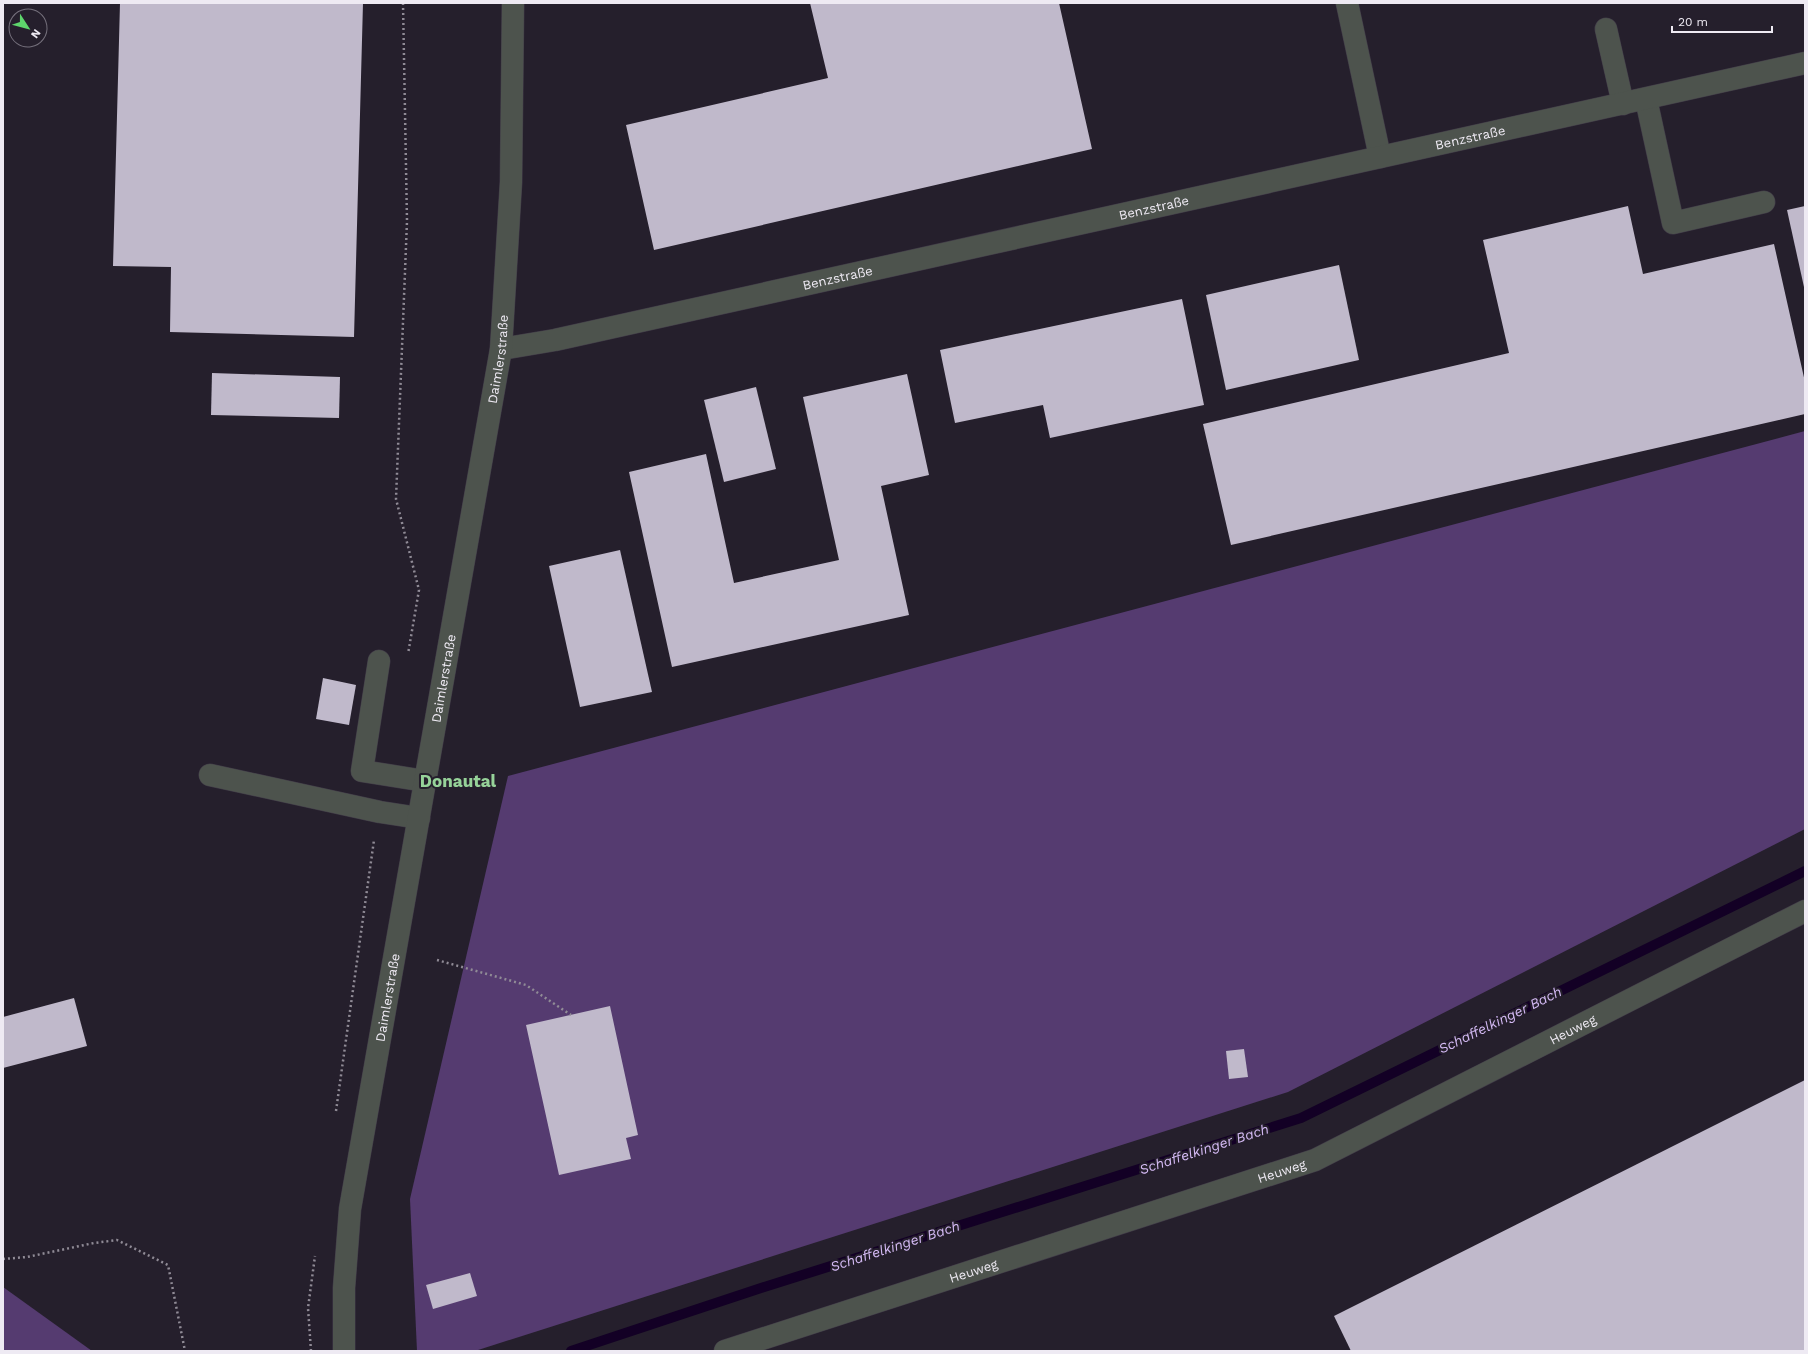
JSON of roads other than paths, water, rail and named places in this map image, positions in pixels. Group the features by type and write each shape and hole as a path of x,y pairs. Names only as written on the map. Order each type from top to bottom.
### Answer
{"street":[{"name":"Daimlerstraße","path":"344,1351 344,1288 350,1209 501,349 511,182 513,3"},
{"path":"1347,3 1380,157"},
{"path":"1606,29 1623,104"},
{"name":"Benzstraße","path":"501,349 563,338 1805,63"},
{"path":"1646,99 1673,223 1764,202"},
{"path":"379,661 362,771 425,781"},
{"path":"210,775 380,812 419,818"},
{"name":"Heuweg","path":"725,1351 1315,1160 1805,911"}],"waterway":[{"name":"Schaffelkinger Bach","path":"571,1351 761,1288 1301,1118 1805,871"}],"district":[{"name":"Donautal","path":"458,781"}]}
